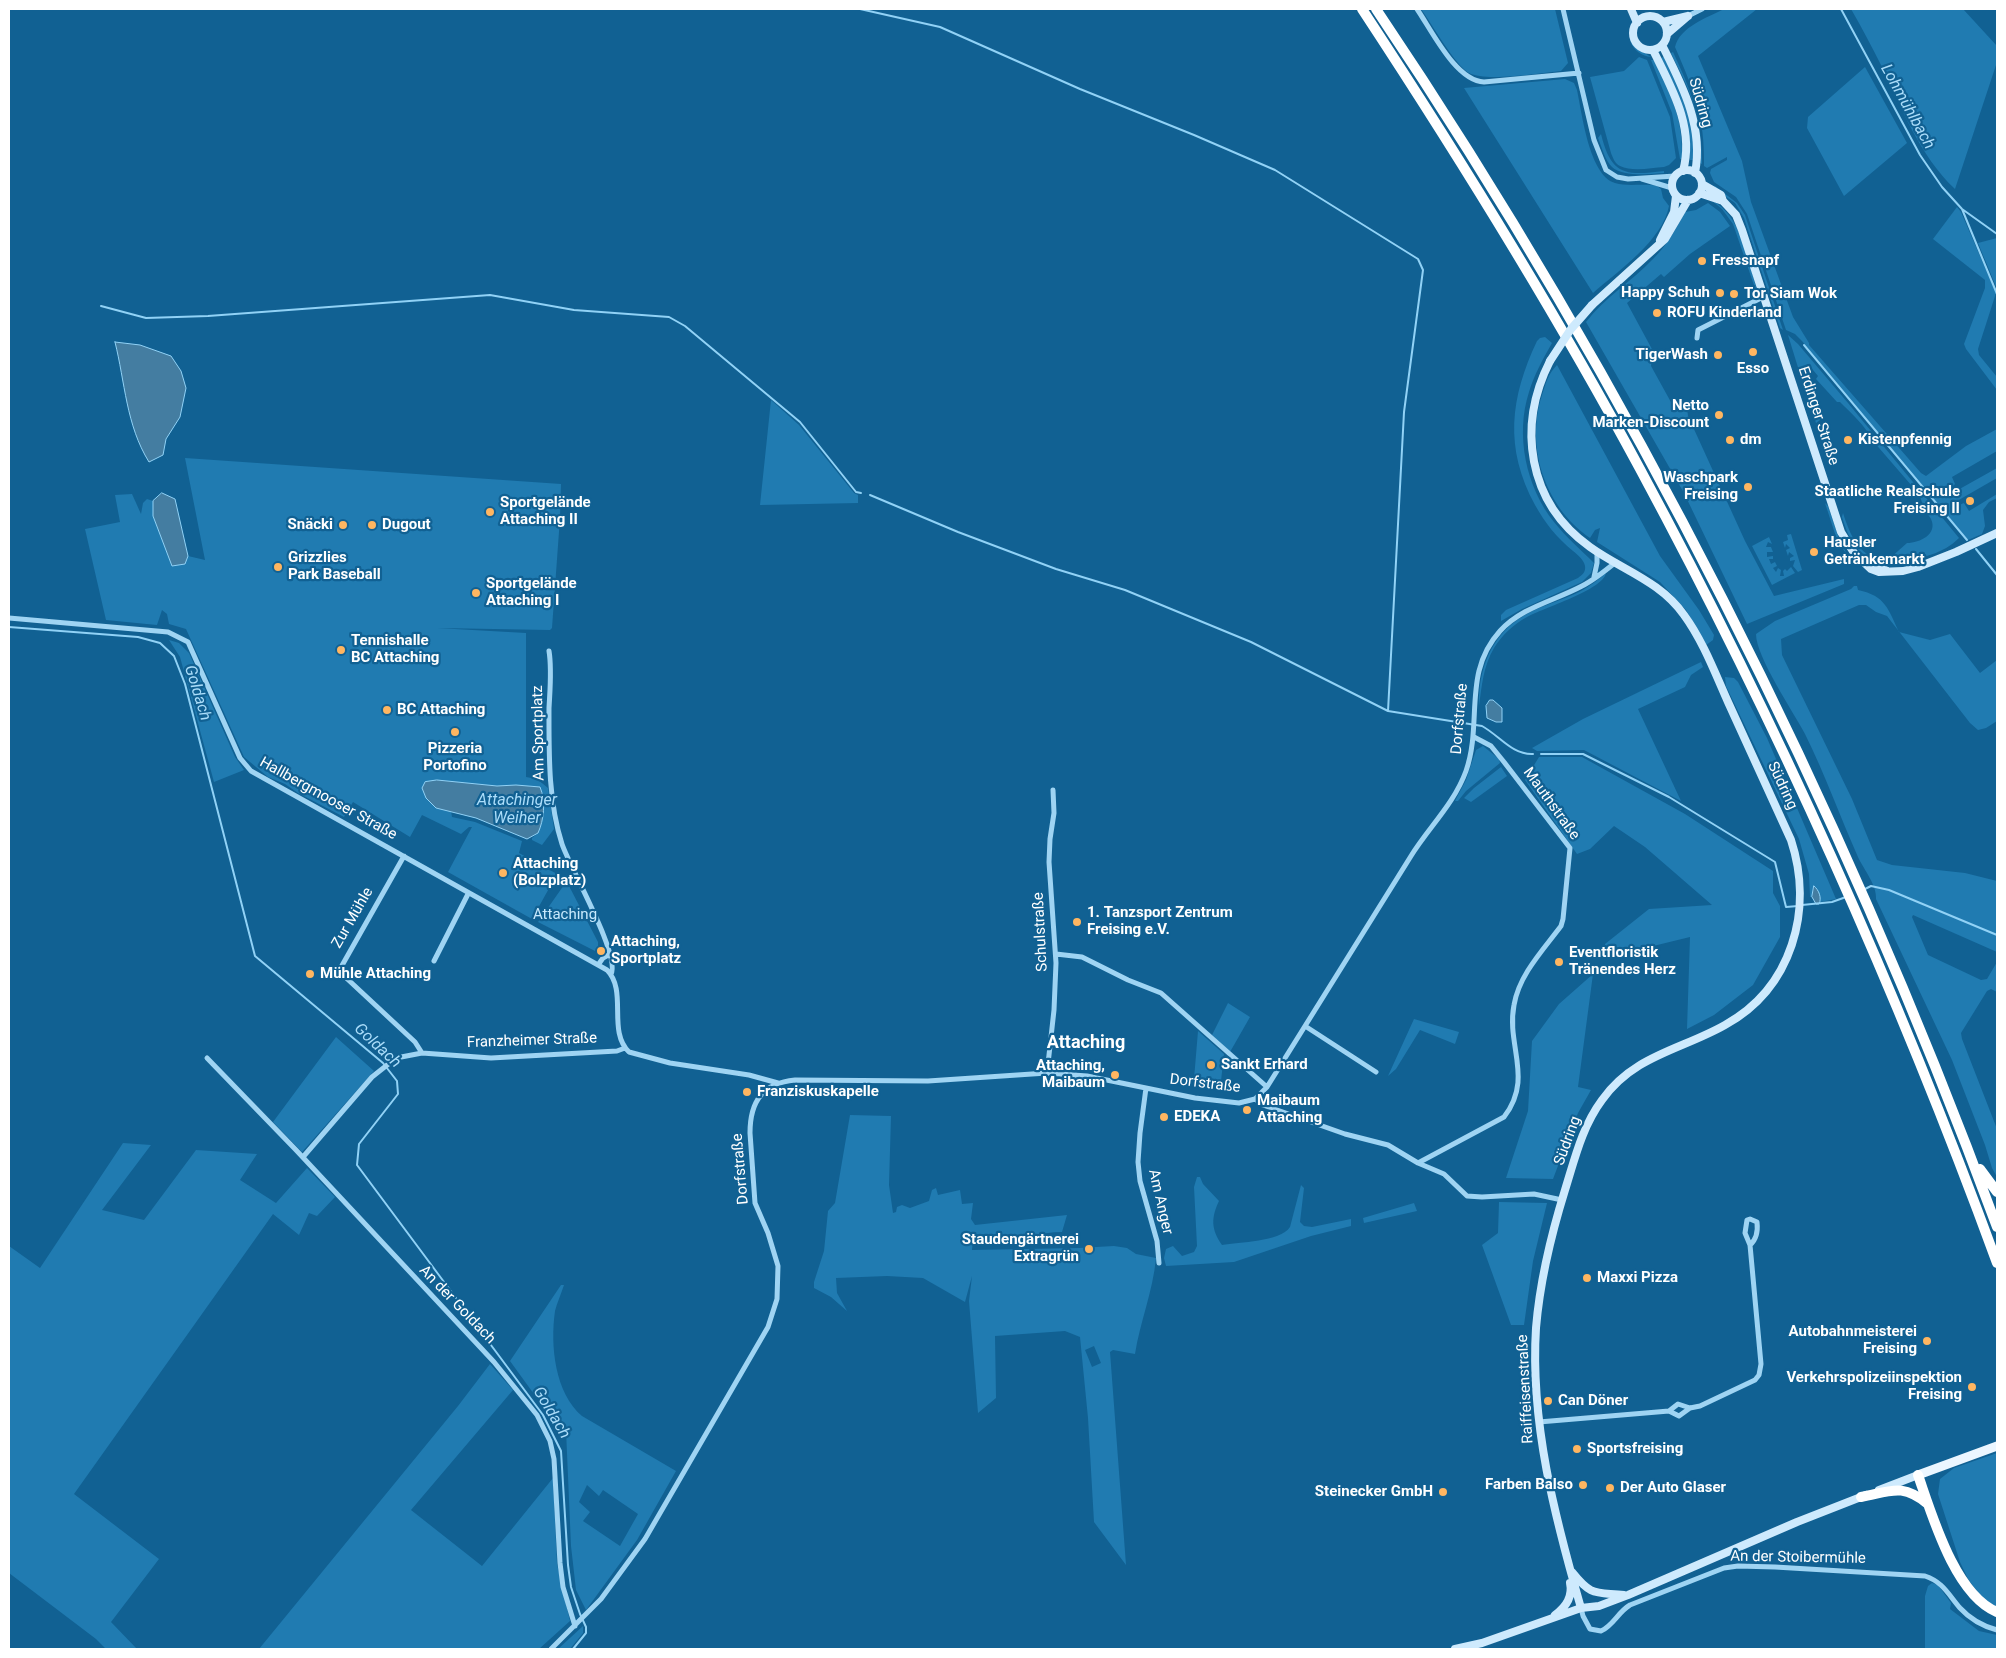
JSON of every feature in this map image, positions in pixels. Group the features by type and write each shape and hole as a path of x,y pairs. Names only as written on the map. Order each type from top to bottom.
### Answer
{"highway":[{"path":"1362,9 1433,118 1511,244 1641,470 1738,660 1803,792 1849,895 1940,1111 1997,1263"},
{"path":"1376,9 1435,97 1481,172 1626,417 1745,644 1861,890 1919,1026 1972,1159 1997,1228"},
{"path":"1972,1159 1997,1192"},
{"path":"1918,1475 1949,1555 1961,1579 1978,1600 1997,1612"},
{"path":"1861,1497 1895,1490 1907,1490 1929,1504"}],"main road":[{"name":"Südring","path":"1632,9 1637,23 1633,32 1636,42 1643,48 1653,50 1670,83 1682,116 1686,145 1686,161 1683,171"},
{"path":"1645,9 1650,16"},
{"path":"1663,22 1688,16"},
{"path":"1653,50 1662,45 1667,34 1688,16"},
{"path":"1637,23 1645,17 1655,17 1663,22 1667,34"},
{"name":"Südring","path":"1662,45 1680,80 1692,113 1696,136 1697,164 1695,173"},
{"path":"1683,171 1695,173 1702,184 1699,193 1688,200 1666,240 1658,244 1674,212 1672,182 1675,176 1683,171"},
{"name":"Erdinger Straße","path":"1702,184 1721,195 1723,201 1736,215 1765,296 1841,532 1854,554 1868,565 1873,563 1887,570 1903,571 1956,552 1997,533"},
{"path":"1674,192 1688,200"},
{"path":"1699,193 1723,201"},
{"name":"Südring","path":"1562,1200 1582,1132 1609,1090 1638,1065 1655,1055 1702,1037 1726,1024 1755,1002 1775,979 1782,966 1793,943 1800,916 1798,862 1791,840 1691,624 1666,594 1650,582 1597,552 1583,541 1559,516 1545,494 1534,461 1531,445 1532,409 1550,361 1571,329 1592,305 1658,244"},
{"name":"Raiffeisenstraße","path":"1562,1200 1548,1245 1538,1313 1536,1366 1539,1422 1549,1476 1581,1608"},
{"path":"1455,1649 1482,1643 1581,1608 1598,1606 1628,1595 1788,1526 1997,1446"},
{"path":"1570,1568 1585,1587 1593,1592 1628,1595"},
{"path":"1544,1622 1566,1606 1571,1589 1570,1568"}],"street":[{"path":"1417,9 1455,64 1466,76 1473,80 1484,82 1579,73"},
{"path":"1563,9 1594,140 1606,170 1617,177 1642,179 1674,192"},
{"path":"1688,16 1702,9"},
{"path":"1642,179 1650,176 1675,176"},
{"path":"1697,338 1698,330 1765,296"},
{"path":"1594,577 1597,552"},
{"name":"Dorfstraße","path":"551,1649 588,1613 619,1576 645,1539 763,1337 775,1307 778,1266 775,1252 755,1203 750,1133 752,1113 759,1096 768,1088 778,1083 820,1080 937,1081 1047,1073 1087,1076 1216,1102 1239,1103 1255,1099 1267,1087 1413,853 1453,798 1467,769 1474,737 1475,687 1479,666 1499,631 1523,612 1583,586 1616,562"},
{"name":"Hallbergmooser Straße","path":"9,618 168,632 188,642 240,758 251,771 611,974"},
{"name":"Am Sportplatz","path":"549,651 549,740 551,777 558,826 570,864 605,936 613,964 611,974"},
{"name":"Mauthstraße","path":"1418,1163 1504,1117 1513,1105 1518,1086 1517,1052 1512,1018 1515,1000 1527,972 1561,926 1564,913 1570,848 1491,746 1474,737"},
{"name":"Schulstraße","path":"1047,1073 1054,1010 1056,954 1049,862 1054,813 1053,790"},
{"name":"Zur Mühle","path":"404,856 340,969 342,974 415,1042 422,1053"},
{"path":"434,961 468,894"},
{"path":"598,965 610,954"},
{"path":"1056,954 1082,957 1164,995 1267,1087"},
{"path":"611,974 614,981 622,1040 625,1048 632,1053 688,1066 749,1075 778,1083"},
{"path":"1305,1026 1376,1072"},
{"name":"Franzheimer Straße","path":"303,1157 372,1077 396,1058 422,1053 491,1058 617,1051 625,1048"},
{"name":"An der Goldach","path":"207,1058 303,1157 494,1362 536,1415 550,1441 554,1459 563,1588 577,1624"},
{"name":"Am Anger","path":"1146,1088 1138,1162 1140,1181 1157,1241 1159,1263"},
{"path":"1255,1099 1263,1105 1336,1131 1388,1145 1418,1163 1444,1174 1461,1192 1468,1196 1534,1194 1562,1200"},
{"path":"1539,1422 1669,1411 1679,1416 1690,1408 1700,1406 1755,1380 1761,1370 1750,1245"},
{"path":"1669,1411 1678,1404 1690,1408"},
{"name":"An der Stoibermühle","path":"1581,1608 1590,1629 1599,1632 1606,1629 1618,1614 1630,1605 1730,1567 1845,1570 1914,1574 1931,1578 1942,1584 1958,1606 1970,1618 1997,1630"}],"green space":[{"path":"1421,9 1555,9 1568,63 1561,71 1500,77 1477,76 1463,69 1457,62"},
{"path":"1724,9 1757,9 1698,56 1742,161 1751,202 1793,317 1809,345 1921,473 1926,476 1966,446 1997,429 1997,451 1952,477 1955,484 1953,486 1956,491 1997,468 1997,478 1957,501 1959,505 1964,503 1969,511 1997,494 1997,498 1989,502 1983,510 1985,526 1982,534 1968,540 1802,341 1795,334 1786,330 1747,214 1736,197 1714,182 1710,173 1711,169 1727,160 1727,157 1707,168 1704,166 1703,133 1697,105 1688,77 1675,47 1682,34 1688,29"},
{"path":"1851,9 1963,9 1997,46 1997,62 1955,189 1922,147"},
{"path":"1633,22 1634,43 1651,57 1639,53 1632,44 1629,34"},
{"path":"1673,52 1691,93 1695,106 1700,130 1696,112 1671,53"},
{"path":"1665,56 1681,88 1693,132 1694,160 1690,160 1690,146 1682,107 1661,58"},
{"path":"1639,57 1647,60 1670,117 1676,158 1664,167 1630,169 1620,166 1615,162 1590,77 1624,71"},
{"path":"1651,60 1654,60 1658,66 1676,111 1681,133 1682,159 1680,159 1672,113"},
{"path":"1865,67 1907,143 1844,196 1807,128 1808,117"},
{"path":"1565,79 1574,83 1577,90 1588,142 1599,168 1606,178 1620,184 1657,186 1661,189 1663,198 1669,206 1665,219 1649,243 1593,293 1464,88"},
{"path":"1601,134 1610,158 1622,170 1639,173 1664,171 1664,173 1629,174 1612,167 1604,154 1598,138"},
{"path":"1700,136 1702,148 1702,164 1700,163"},
{"path":"1715,186 1737,203 1745,215 1783,330 1780,328 1744,218 1735,203 1713,188"},
{"path":"1711,200 1721,207 1730,216 1742,239 1757,294 1733,224 1722,209"},
{"path":"1708,203 1720,212 1730,226 1690,254 1664,277 1661,274 1627,303 1653,351 1651,366 1672,404 1687,407 1688,416 1745,541 1774,596 1844,579 1844,584 1747,624 1684,493 1586,322 1602,304 1658,254 1671,237 1685,212 1696,210"},
{"path":"1957,207 1961,212 1996,293 1978,349 1979,355 1997,377 1997,390 1964,344 1985,288 1985,280 1933,239"},
{"path":"1997,238 1997,289 1978,243"},
{"path":"1788,335 1798,344 1848,403 1959,538 1952,544 1927,556 1889,559 1907,543 1912,543 1926,537 1932,529 1931,519 1918,493 1873,441 1858,420 1840,402 1837,402 1816,379 1818,376 1808,364 1803,367 1804,373 1800,374"},
{"path":"1545,337 1552,343 1533,379 1525,408 1523,443 1526,460 1536,493 1544,508 1563,533 1594,563 1591,573 1582,582 1522,609 1501,621 1501,615 1506,610 1578,578 1585,570 1585,566 1579,556 1562,541 1543,518 1525,484 1518,463 1514,423 1516,403 1528,362 1537,341"},
{"path":"1557,365 1660,556 1699,610 1714,635 1713,640 1706,645 1686,610 1660,582 1597,542 1600,528 1595,530 1590,538 1574,525 1561,510 1551,493 1538,455 1536,435 1537,415 1542,395 1549,375"},
{"path":"1807,379 1820,420 1816,423 1802,380"},
{"path":"771,400 799,425 854,493 858,495 858,503 760,505"},
{"path":"185,458 561,484 552,628 550,630 437,628 526,633 526,777 537,779 548,788 554,829 542,845 532,840 538,833 534,786 497,786 437,780 436,808 451,811 452,817 475,822 522,841 519,853 557,874 532,919 448,872 472,827 469,827 461,834 422,815 410,837 353,802 344,817 298,793 285,784 268,777 244,757 186,629 169,624 167,614 162,610 157,625 106,620 85,529 120,522 115,495 132,494 141,514 143,503 147,499 153,501 153,516 172,566 185,564 188,556 205,560"},
{"path":"1825,503 1828,506 1841,544 1852,562 1837,540"},
{"path":"1843,513 1855,541 1864,551 1877,560 1876,562 1863,554 1854,544 1844,524"},
{"path":"1791,534 1802,570 1798,572 1793,566 1795,560 1790,561 1790,558 1794,556 1789,552 1788,556 1786,550 1790,548 1786,544 1785,548 1783,542 1788,540 1787,535"},
{"path":"1769,537 1772,544 1768,542 1766,547 1771,547 1773,552 1767,552 1767,557 1773,556 1773,559 1769,559 1771,564 1775,562 1777,566 1773,568 1776,572 1778,568 1781,570 1780,576 1784,576 1783,571 1785,569 1787,571 1791,567 1795,573 1772,585 1752,546"},
{"path":"1606,573 1595,586 1527,617 1505,634 1497,643 1487,662 1479,706 1479,693 1484,666 1495,643 1503,632 1525,615 1581,591"},
{"path":"1857,586 1858,590 1875,596 1885,605 1898,631 1887,616 1876,612 1866,605 1859,605 1781,639 1782,655 1852,799 1877,860 1892,865 1965,873 1997,881 1997,952 1913,915 1912,917 1928,955 1981,980 1987,979 1997,962 1997,992 1991,989 1987,991 1961,1033 1997,1129 1997,1177 1952,1060 1876,899 1872,883 1858,857 1812,749 1768,670 1758,644 1756,634 1775,621 1851,589"},
{"path":"1900,632 1930,640 1950,634 1980,673 1997,660 1997,721 1986,728 1978,730 1970,723"},
{"path":"169,640 179,643 189,653 235,757 244,770 214,782 180,657"},
{"path":"1701,662 1703,667 1691,675 1685,687 1638,709 1681,801 1584,750 1537,751 1532,748 1583,719"},
{"path":"1725,677 1734,678 1738,682 1767,738 1836,899 1820,902 1820,897 1813,887 1812,897 1810,897 1809,874 1799,839 1726,686"},
{"path":"1483,746 1499,759 1500,763 1466,791 1458,801 1455,801 1466,780 1476,750"},
{"path":"1539,757 1582,757 1685,814 1773,871 1773,893 1780,906 1780,937 1753,985 1714,1015 1687,1029 1690,937 1604,958 1605,944 1649,909 1712,905 1645,847 1614,826 1590,849 1577,854 1525,780"},
{"path":"1501,767 1507,776 1471,802 1464,798 1474,788"},
{"name":"Attaching","path":"568,884 598,942 598,947 595,951 538,922 564,885"},
{"path":"1593,974 1578,1087 1591,1090 1578,1113 1553,1179 1506,1178 1528,1111 1532,1041 1559,1004"},
{"path":"1228,1003 1250,1017 1230,1052 1212,1035"},
{"path":"1414,1019 1459,1032 1455,1044 1420,1030 1396,1069 1388,1076"},
{"path":"1198,1031 1224,1054 1221,1081 1194,1079"},
{"path":"336,1037 374,1071 302,1152 273,1122"},
{"path":"850,1115 891,1116 889,1185 893,1213 896,1212 897,1207 902,1205 910,1208 929,1201 932,1190 936,1188 938,1195 960,1190 962,1204 973,1203 971,1219 975,1225 1067,1215 1062,1232 1024,1237 979,1234 973,1239 972,1250 1114,1246 1127,1248 1136,1254 1156,1258 1135,1354 1113,1350 1110,1352 1126,1565 1094,1522 1088,1418 1080,1337 1065,1331 995,1336 996,1398 978,1413 969,1301 972,1276 965,1302 923,1278 887,1276 836,1278 837,1293 847,1311 831,1297 814,1288 814,1282 824,1251 828,1211 835,1203","holes":["1094,1346 1101,1363 1092,1367 1085,1350"]},
{"path":"123,1143 151,1145 102,1210 144,1220 196,1150 257,1154 240,1180 276,1203 307,1168 335,1197 317,1216 309,1213 299,1235 273,1214 74,1494 159,1559 111,1622 137,1649 106,1649 96,1639 9,1573 9,1246 40,1268"},
{"path":"1197,1177 1200,1177 1203,1184 1219,1201 1213,1223 1222,1245 1269,1238 1285,1232 1290,1227 1301,1185 1304,1188 1300,1222 1304,1226 1312,1227 1351,1219 1351,1226 1311,1236 1234,1262 1166,1266 1164,1258 1166,1249 1173,1246 1182,1256 1194,1252 1197,1246 1194,1187"},
{"path":"1499,1202 1547,1203 1533,1261 1524,1325 1511,1325 1482,1245 1498,1233"},
{"path":"1414,1203 1417,1211 1364,1223 1363,1218"},
{"path":"561,1285 564,1285 555,1311 553,1339 556,1368 566,1395 582,1416 676,1471 637,1540 586,1610 576,1590 571,1546 566,1430 539,1401 510,1361","holes":["587,1485 599,1496 603,1490 638,1514 620,1546 583,1521 590,1512 579,1502"]},
{"path":"490,1364 513,1390 411,1510 482,1566 553,1478 557,1564 570,1621 539,1649 259,1649 458,1406"},
{"path":"1997,1453 1997,1607 1983,1599 1968,1579 1960,1562 1938,1494 1940,1479 1954,1468"},
{"path":"1932,1583 1938,1585 1951,1603 1950,1609 1979,1631 1997,1635 1997,1649 1925,1649 1925,1596 1928,1586"},
{"path":"583,1626 583,1633 570,1649 558,1649"}],"water":[{"path":"115,342 140,345 171,356 181,371 186,388 180,417 166,439 163,455 149,462 135,433"},
{"path":"162,493 175,499 188,556 185,564 172,566 153,516 153,501"},
{"path":"1490,700 1493,700 1502,708 1502,722 1496,722 1487,718 1486,706"},
{"name":"Attachinger Weiher","path":"437,780 497,786 540,787 544,810 538,833 527,839 476,818 436,808 426,798 422,788 425,782"},
{"path":"1814,886 1820,894 1819,904 1816,904 1812,897"}],"waterway":[{"path":"860,9 940,27 1080,89 1275,170 1418,259 1423,270 1404,412 1388,711"},
{"name":"Lohmühlbach","path":"1841,9 1920,155 1942,187 1962,209 1997,234"},
{"name":"Lohmühlbach","path":"1962,209 1997,294"},
{"path":"101,306 146,318 208,316 490,295 574,310 669,317 685,326 800,422 856,492 861,493"},
{"path":"1804,345 1967,540"},
{"path":"870,495 958,532 1056,569 1125,590 1251,642 1388,711 1482,726 1512,748 1533,754"},
{"path":"1976,549 1997,575"},
{"name":"Goldach","path":"9,627 138,637 160,643 174,656 185,684 255,956 383,1063 397,1081 398,1094 359,1144 357,1165 543,1415 561,1451 571,1587 586,1627 586,1633 573,1649"},
{"path":"1541,754 1583,754 1669,797 1775,862 1786,907 1798,906"},
{"path":"1865,889 1871,886 1889,890 1997,935"},
{"path":"1802,905 1832,902 1846,897"}],"place":[{"name":"Fressnapf","path":"1702,261"},
{"name":"Happy Schuh","path":"1720,293"},
{"name":"Tor Siam Wok","path":"1734,294"},
{"name":"ROFU Kinderland","path":"1657,313"},
{"name":"Esso","path":"1753,352"},
{"name":"TigerWash","path":"1718,355"},
{"name":"Netto Marken-Discount","path":"1719,415"},
{"name":"dm","path":"1730,440"},
{"name":"Kistenpfennig","path":"1848,440"},
{"name":"Waschpark Freising","path":"1748,487"},
{"name":"Staatliche Realschule Freising II","path":"1970,501"},
{"name":"Sportgelände Attaching II","path":"490,512"},
{"name":"Snäcki","path":"343,525"},
{"name":"Dugout","path":"372,525"},
{"name":"Hausler Getränkemarkt","path":"1814,552"},
{"name":"Grizzlies Park Baseball","path":"278,567"},
{"name":"Sportgelände Attaching I","path":"476,593"},
{"name":"Tennishalle BC Attaching","path":"341,650"},
{"name":"BC Attaching","path":"387,710"},
{"name":"Pizzeria Portofino","path":"455,732"},
{"name":"Attaching (Bolzplatz)","path":"503,873"},
{"name":"1. Tanzsport Zentrum Freising e.V.","path":"1077,922"},
{"name":"Attaching, Sportplatz","path":"601,951"},
{"name":"Eventfloristik Tränendes Herz","path":"1559,962"},
{"name":"Mühle Attaching","path":"310,974"},
{"name":"Sankt Erhard","path":"1211,1065"},
{"name":"Attaching, Maibaum","path":"1115,1075"},
{"name":"Franziskuskapelle","path":"747,1092"},
{"name":"Maibaum Attaching","path":"1247,1110"},
{"name":"EDEKA","path":"1164,1117"},
{"name":"Staudengärtnerei Extragrün","path":"1089,1249"},
{"name":"Maxxi Pizza","path":"1587,1278"},
{"name":"Autobahnmeisterei Freising","path":"1927,1341"},
{"name":"Verkehrspolizeiinspektion Freising","path":"1972,1387"},
{"name":"Can Döner","path":"1548,1401"},
{"name":"Sportsfreising","path":"1577,1449"},
{"name":"Farben Balso","path":"1583,1485"},
{"name":"Der Auto Glaser","path":"1610,1488"},
{"name":"Steinecker GmbH","path":"1443,1492"}],"district":[{"name":"Attaching","path":"1086,1043"}]}
